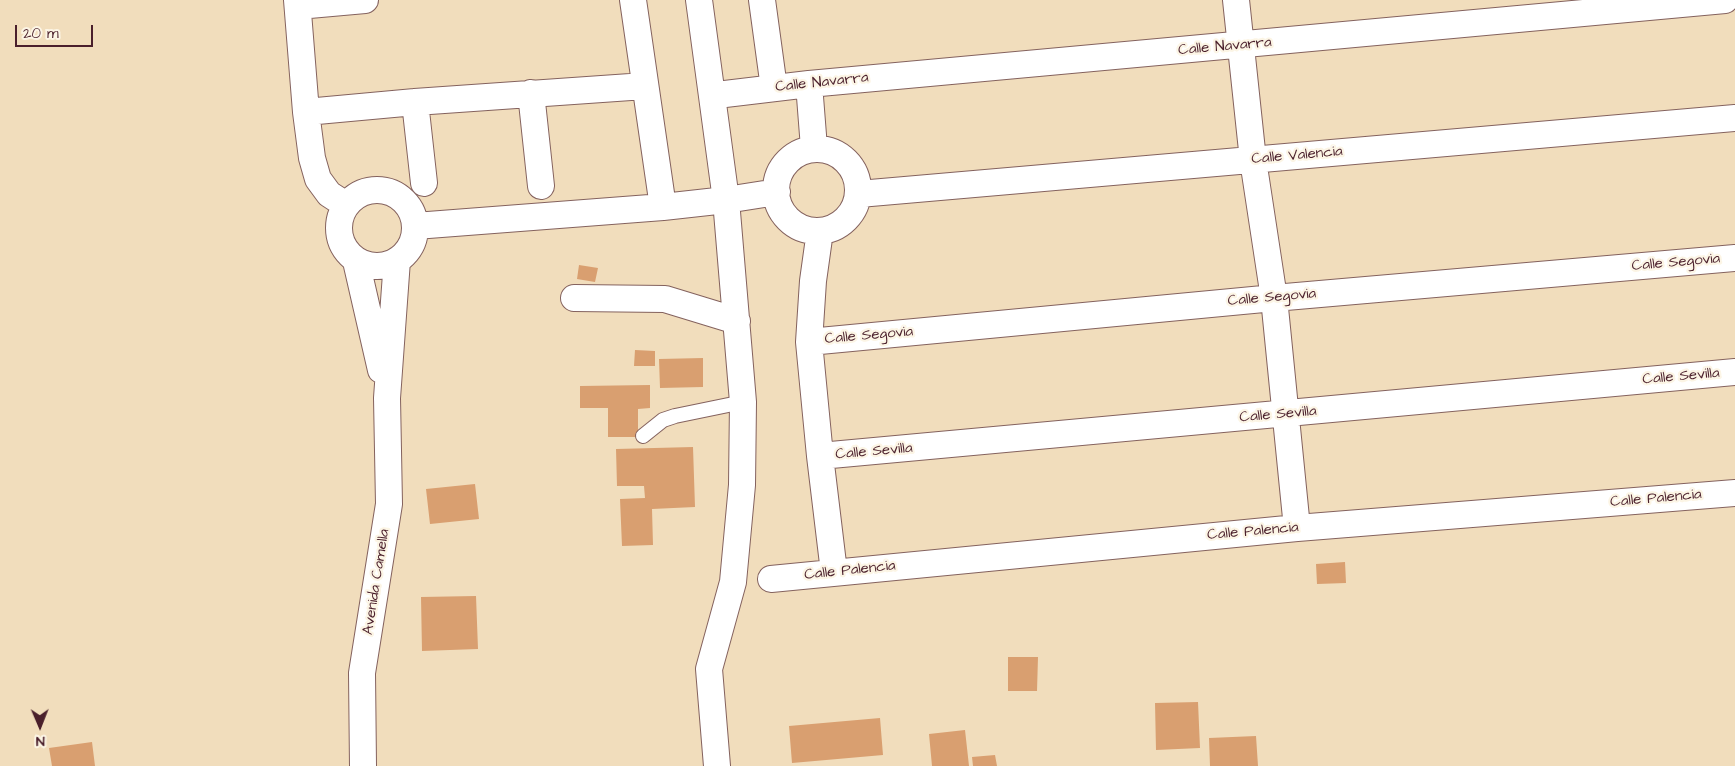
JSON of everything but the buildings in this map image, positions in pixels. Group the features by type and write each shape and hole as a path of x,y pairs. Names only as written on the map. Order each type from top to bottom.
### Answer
{"street":[{"path":"346,205 329,194 318,179 312,158 306,112 298,3 365,0"},
{"path":"634,0 664,207"},
{"path":"699,0 726,200 744,402 742,485 733,582 709,669 717,766"},
{"path":"762,0 774,88"},
{"path":"1236,0 1253,160 1274,298 1297,528"},
{"name":"Calle Navarra","path":"725,94 810,84 1725,0"},
{"path":"810,84 814,148"},
{"path":"306,112 531,93 645,86"},
{"path":"531,93 541,186"},
{"path":"415,102 424,183"},
{"name":"Calle Valencia","path":"859,194 1735,118"},
{"path":"814,148 836,153 849,163 857,178 859,194 852,212 839,225 820,231 805,229 791,222 781,210 777,192 778,178 787,162 802,151 814,148"},
{"path":"373,190 388,192 402,199 411,211 415,226 413,240 407,251 397,260 376,266 356,261 344,248 339,234 340,219 346,205 358,195 373,190"},
{"path":"415,226 664,207 777,192"},
{"path":"820,231 813,281 809,342 834,572"},
{"name":"Calle Segovia","path":"809,342 1274,298 1735,258"},
{"name":"Avenida Camella","path":"363,766 362,674 390,504 387,398 397,260"},
{"name":"Avenida Camella","path":"356,261 387,398"},
{"path":"574,298 665,298 737,321"},
{"name":"Calle Sevilla","path":"820,456 1735,372"},
{"name":"Calle Palencia","path":"771,579 1297,528 1735,493"}],"lane":[{"path":"643,436 663,420 744,402"}]}
